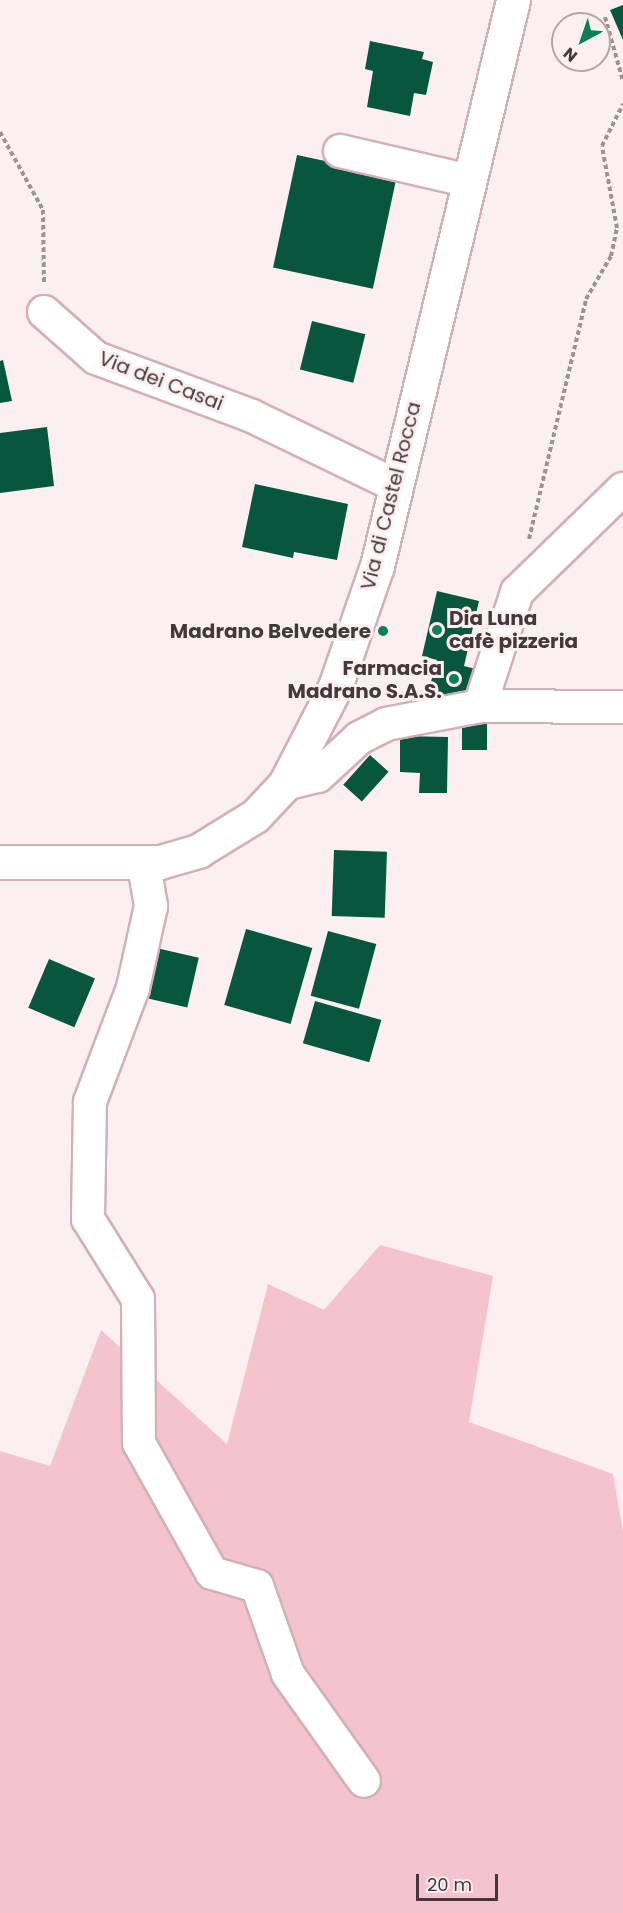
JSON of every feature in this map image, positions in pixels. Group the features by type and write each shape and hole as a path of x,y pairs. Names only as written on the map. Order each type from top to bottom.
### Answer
{"main road":[{"name":"Via di Castel Rocca","path":"0,862 144,865 198,851 255,816 285,784 335,687 377,566 513,0"}],"street":[{"path":"340,151 470,181"},
{"name":"Via dei Casai","path":"44,312 96,358 252,416 395,485"},
{"path":"480,706 517,592 623,489"},
{"path":"285,784 318,776 359,738 386,724 480,706 623,707"},
{"path":"144,865 151,906 135,978 90,1102 88,1219 138,1299 139,1443 212,1573 257,1586 288,1674 363,1781"}],"path":[{"path":"611,38 623,81"},
{"path":"528,547 586,299 611,256 617,228 602,147 623,104"},
{"path":"0,132 43,210 44,312"}],"shaded area":[{"path":"380,1245 493,1276 469,1422 613,1474 623,1531 623,1913 0,1913 0,1451 50,1466 101,1330 227,1444 268,1284 324,1310"}],"building":[{"path":"623,5 623,40 611,12 610,10"},
{"path":"370,41 424,52 422,59 433,62 426,95 414,93 410,116 367,107 373,71 365,69"},
{"path":"297,155 397,176 373,289 273,267"},
{"path":"312,321 365,334 353,383 300,370"},
{"path":"3,360 12,401 0,403 0,361"},
{"path":"47,427 54,486 0,493 0,433"},
{"path":"255,484 348,504 337,560 294,552 293,558 242,547"},
{"path":"437,591 479,601 464,666 476,669 474,689 437,699 427,696 437,660 422,656"},
{"path":"462,721 487,721 487,750 462,750"},
{"path":"400,736 448,737 447,793 419,793 420,773 400,772"},
{"path":"370,755 389,772 362,801 343,785"},
{"path":"334,850 387,852 385,918 332,916"},
{"path":"246,929 312,948 291,1024 224,1005"},
{"path":"328,931 376,944 359,1009 311,996"},
{"path":"152,947 199,958 187,1007 141,997"},
{"path":"49,959 95,979 74,1027 28,1008"},
{"path":"315,1001 381,1020 369,1062 303,1043"}],"place":[{"name":"Dia Luna cafè pizzeria","path":"437,630"},
{"name":"Madrano Belvedere","path":"383,631"},
{"name":"Farmacia Madrano S.A.S.","path":"454,679"}]}
